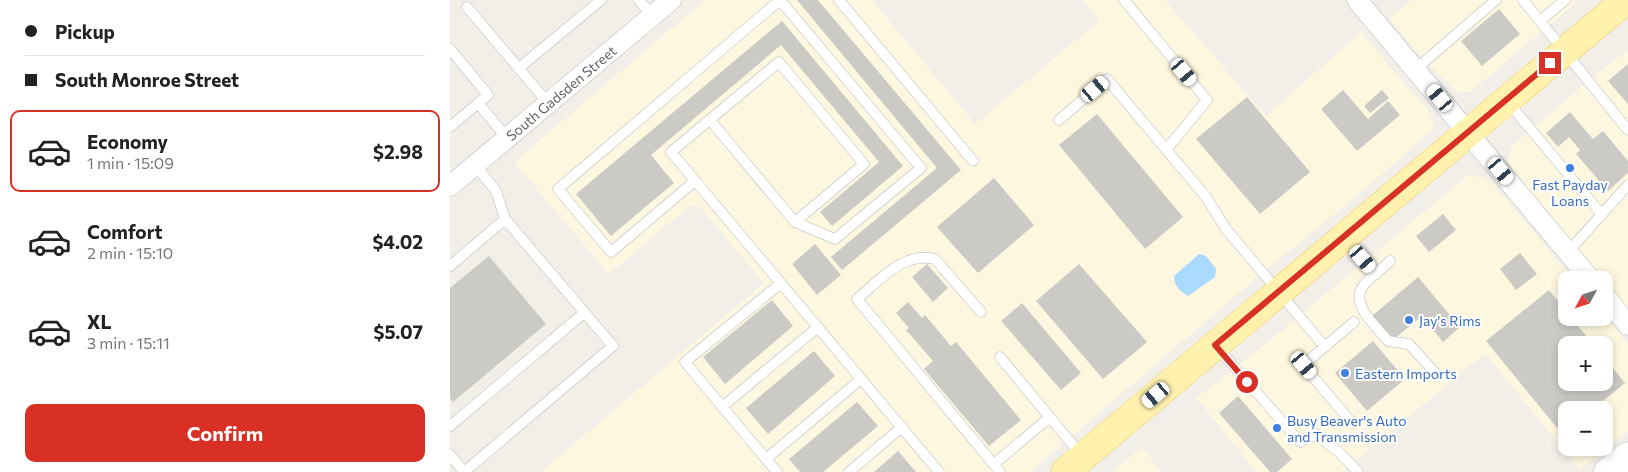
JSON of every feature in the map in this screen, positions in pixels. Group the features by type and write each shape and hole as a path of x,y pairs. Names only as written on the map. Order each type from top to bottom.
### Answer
{"main road":[{"path":"1074,464 1626,0"},
{"path":"1608,472 1628,456"}],"street":[{"name":"South Gadsden Street","path":"450,186 671,0"},
{"path":"1358,0 1584,271"},
{"path":"1613,306 1628,325"}],"lane":[{"path":"518,68 601,0"},
{"path":"639,0 652,16"},
{"path":"695,181 611,252 558,189 780,0 921,168 835,239 795,222 710,120"},
{"path":"839,0 974,161"},
{"path":"1124,0 1207,100 1166,150"},
{"path":"1416,69 1496,0"},
{"path":"1523,0 1628,130"},
{"path":"1540,21 1565,0"},
{"path":"467,7 548,104"},
{"path":"450,49 488,95 450,127"},
{"path":"795,222 864,164 779,62 671,152 939,472"},
{"path":"1059,120 1107,79 1206,197 1226,229 1325,347"},
{"path":"1506,100 1602,215"},
{"path":"478,104 507,138"},
{"path":"450,455 464,472 613,346 505,219 496,192 475,166"},
{"path":"1568,252 1628,185"},
{"path":"450,266 505,219"},
{"path":"1344,236 1376,274"},
{"path":"981,312 935,259 927,257 910,260 898,266 857,299 997,468 1050,417"},
{"path":"1390,261 1363,285 1359,294 1361,308 1388,341 1409,344 1437,375"},
{"path":"777,472 685,362 781,283"},
{"path":"450,426 584,313"},
{"path":"1352,423 1304,365 1354,322"},
{"path":"722,407 818,327"},
{"path":"1215,345 1300,442 1316,434 1339,452 1358,472"},
{"path":"1000,357 1050,417 1074,464"},
{"path":"766,459 861,379"},
{"path":"849,472 902,427"}],"shaded area":[{"path":"705,0 872,0 975,124 1100,20 1083,0 1165,0 1266,116 1361,32 1410,91 1424,104 1433,119 1434,128 1358,195 1268,268 1030,472 541,472 764,283 701,208 694,205 688,207 609,274 514,162"},
{"path":"1412,0 1579,0 1470,92 1456,92 1414,49 1390,19"},
{"name":"Fast Payday Loans","path":"1628,50 1628,310 1613,292 1613,271 1595,271 1515,175 1508,161 1511,147"},
{"path":"1467,176 1481,177 1493,184 1566,271 1558,271 1558,326 1613,326 1628,344 1628,431 1613,443 1613,401 1558,401 1558,443 1485,353 1343,472 1257,472 1196,398 1263,346"},
{"path":"1142,447 1161,472 1113,472"},
{"path":"1569,456 1597,456 1580,470"}],"water":[{"path":"1199,254 1206,256 1216,269 1215,277 1188,296 1178,288 1174,276"}],"building":[{"path":"797,0 818,0 961,170 842,270 831,257 937,168"},
{"path":"1499,9 1520,34 1482,66 1461,41"},
{"path":"782,21 903,166 832,226 820,212 879,162 781,45 651,155 674,183 611,236 576,194"},
{"path":"1628,64 1628,104 1608,81"},
{"path":"1343,90 1368,119 1388,101 1400,115 1357,151 1321,109"},
{"path":"1382,90 1389,98 1370,113 1364,106"},
{"path":"1247,97 1310,172 1260,214 1196,139"},
{"path":"1570,112 1593,139 1603,131 1628,161 1628,173 1608,191 1576,154 1580,150 1569,137 1558,147 1546,133"},
{"path":"1097,114 1183,217 1145,249 1059,145"},
{"path":"994,178 1034,225 978,273 937,227"},
{"path":"1443,214 1456,230 1429,252 1416,236"},
{"path":"815,244 841,275 817,295 792,264"},
{"path":"1520,253 1537,274 1516,290 1500,269"},
{"path":"489,256 546,324 453,402 450,398 450,288"},
{"path":"927,264 948,288 933,302 912,277"},
{"path":"1079,264 1147,342 1103,379 1036,301"},
{"path":"1418,277 1460,327 1443,342 1422,316 1393,340 1372,316"},
{"path":"1549,290 1558,301 1558,326 1578,326 1586,336 1558,336 1558,391 1613,391 1613,368 1625,383 1603,401 1558,401 1558,429 1486,341"},
{"path":"772,300 793,326 725,384 703,357"},
{"path":"908,302 922,318 925,315 951,346 956,342 1021,420 989,446 924,369 933,361 906,330 909,328 896,313"},
{"path":"1022,303 1081,373 1061,390 1001,321"},
{"path":"1373,341 1405,379 1367,411 1335,373"},
{"path":"814,351 835,376 768,434 746,408"},
{"path":"1238,396 1292,459 1277,472 1270,472 1219,413"},
{"path":"857,402 878,426 823,472 800,472 789,459"},
{"path":"898,451 916,472 874,472"}],"place":[{"name":"Fast Payday Loans","path":"1570,168"},
{"name":"Jay's Rims","path":"1409,320"},
{"name":"Eastern Imports","path":"1345,373"},
{"name":"Busy Beaver's Auto and Transmission","path":"1277,428"}],"route":[{"path":"1247,382 1215,345 1550,63"}]}
